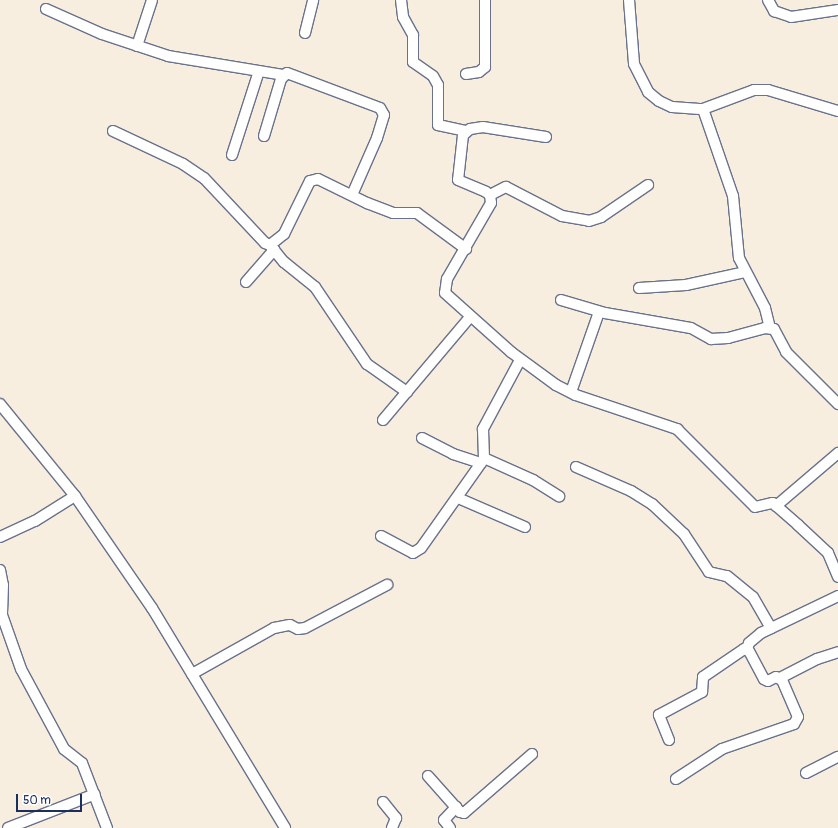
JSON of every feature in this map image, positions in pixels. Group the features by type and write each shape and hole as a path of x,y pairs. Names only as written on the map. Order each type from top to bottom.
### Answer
{"street":[{"path":"137,46 152,0"},
{"path":"305,33 313,0"},
{"path":"401,0 403,17 413,35 413,62 433,76 438,85 438,125 466,132 483,126 546,137"},
{"path":"466,74 479,72 485,67 485,0"},
{"path":"629,0 634,64 648,92 659,101 672,107 703,110 754,90 780,93 814,106 838,111"},
{"path":"768,0 774,11 791,17 838,10"},
{"path":"46,9 137,46 168,56 284,75 287,73 308,79 328,90 371,103 384,111 366,168 352,195"},
{"path":"232,155 259,71"},
{"path":"264,136 284,75"},
{"path":"703,110 733,196 739,258 765,308 770,328 776,332 786,352 838,404"},
{"path":"113,131 183,164 204,178 265,243 272,247 291,268 315,287 367,364 407,392"},
{"path":"466,132 463,135 458,180 490,195"},
{"path":"246,282 272,247 284,234 310,181 318,179 394,213 417,213 466,249"},
{"path":"490,195 506,187 554,213 589,221 601,217 648,185"},
{"path":"490,195 491,203 444,287 449,299 520,360 545,378 571,392 677,429 755,507 762,507 769,503 776,506 828,553 838,577"},
{"path":"639,288 686,285 745,272"},
{"path":"561,300 599,312 691,328 711,339 728,338 770,328"},
{"path":"571,392 599,312"},
{"path":"383,420 470,317"},
{"path":"381,536 409,551 416,552 458,498 482,461 483,429 520,360"},
{"path":"0,404 75,496 152,608 285,828"},
{"path":"422,438 453,454 482,461 533,480 559,496"},
{"path":"776,506 838,453"},
{"path":"576,467 631,491 652,504 690,541 709,572 727,576 753,597 771,628"},
{"path":"0,537 35,521 75,496"},
{"path":"458,498 525,527"},
{"path":"0,570 2,615 21,669 64,749 82,763 107,828"},
{"path":"192,674 274,628 290,625 298,629 305,628 387,585"},
{"path":"747,649 753,638 838,596"},
{"path":"747,649 764,679 780,678 817,659 838,652"},
{"path":"669,740 659,715 702,692 703,677 740,650 747,649"},
{"path":"676,779 722,749 794,724 798,718 780,678"},
{"path":"428,776 462,813 466,812 532,754"},
{"path":"806,773 838,757"},
{"path":"8,828 95,794"},
{"path":"383,802 396,818 392,828"},
{"path":"450,828 444,820 456,807"}]}
